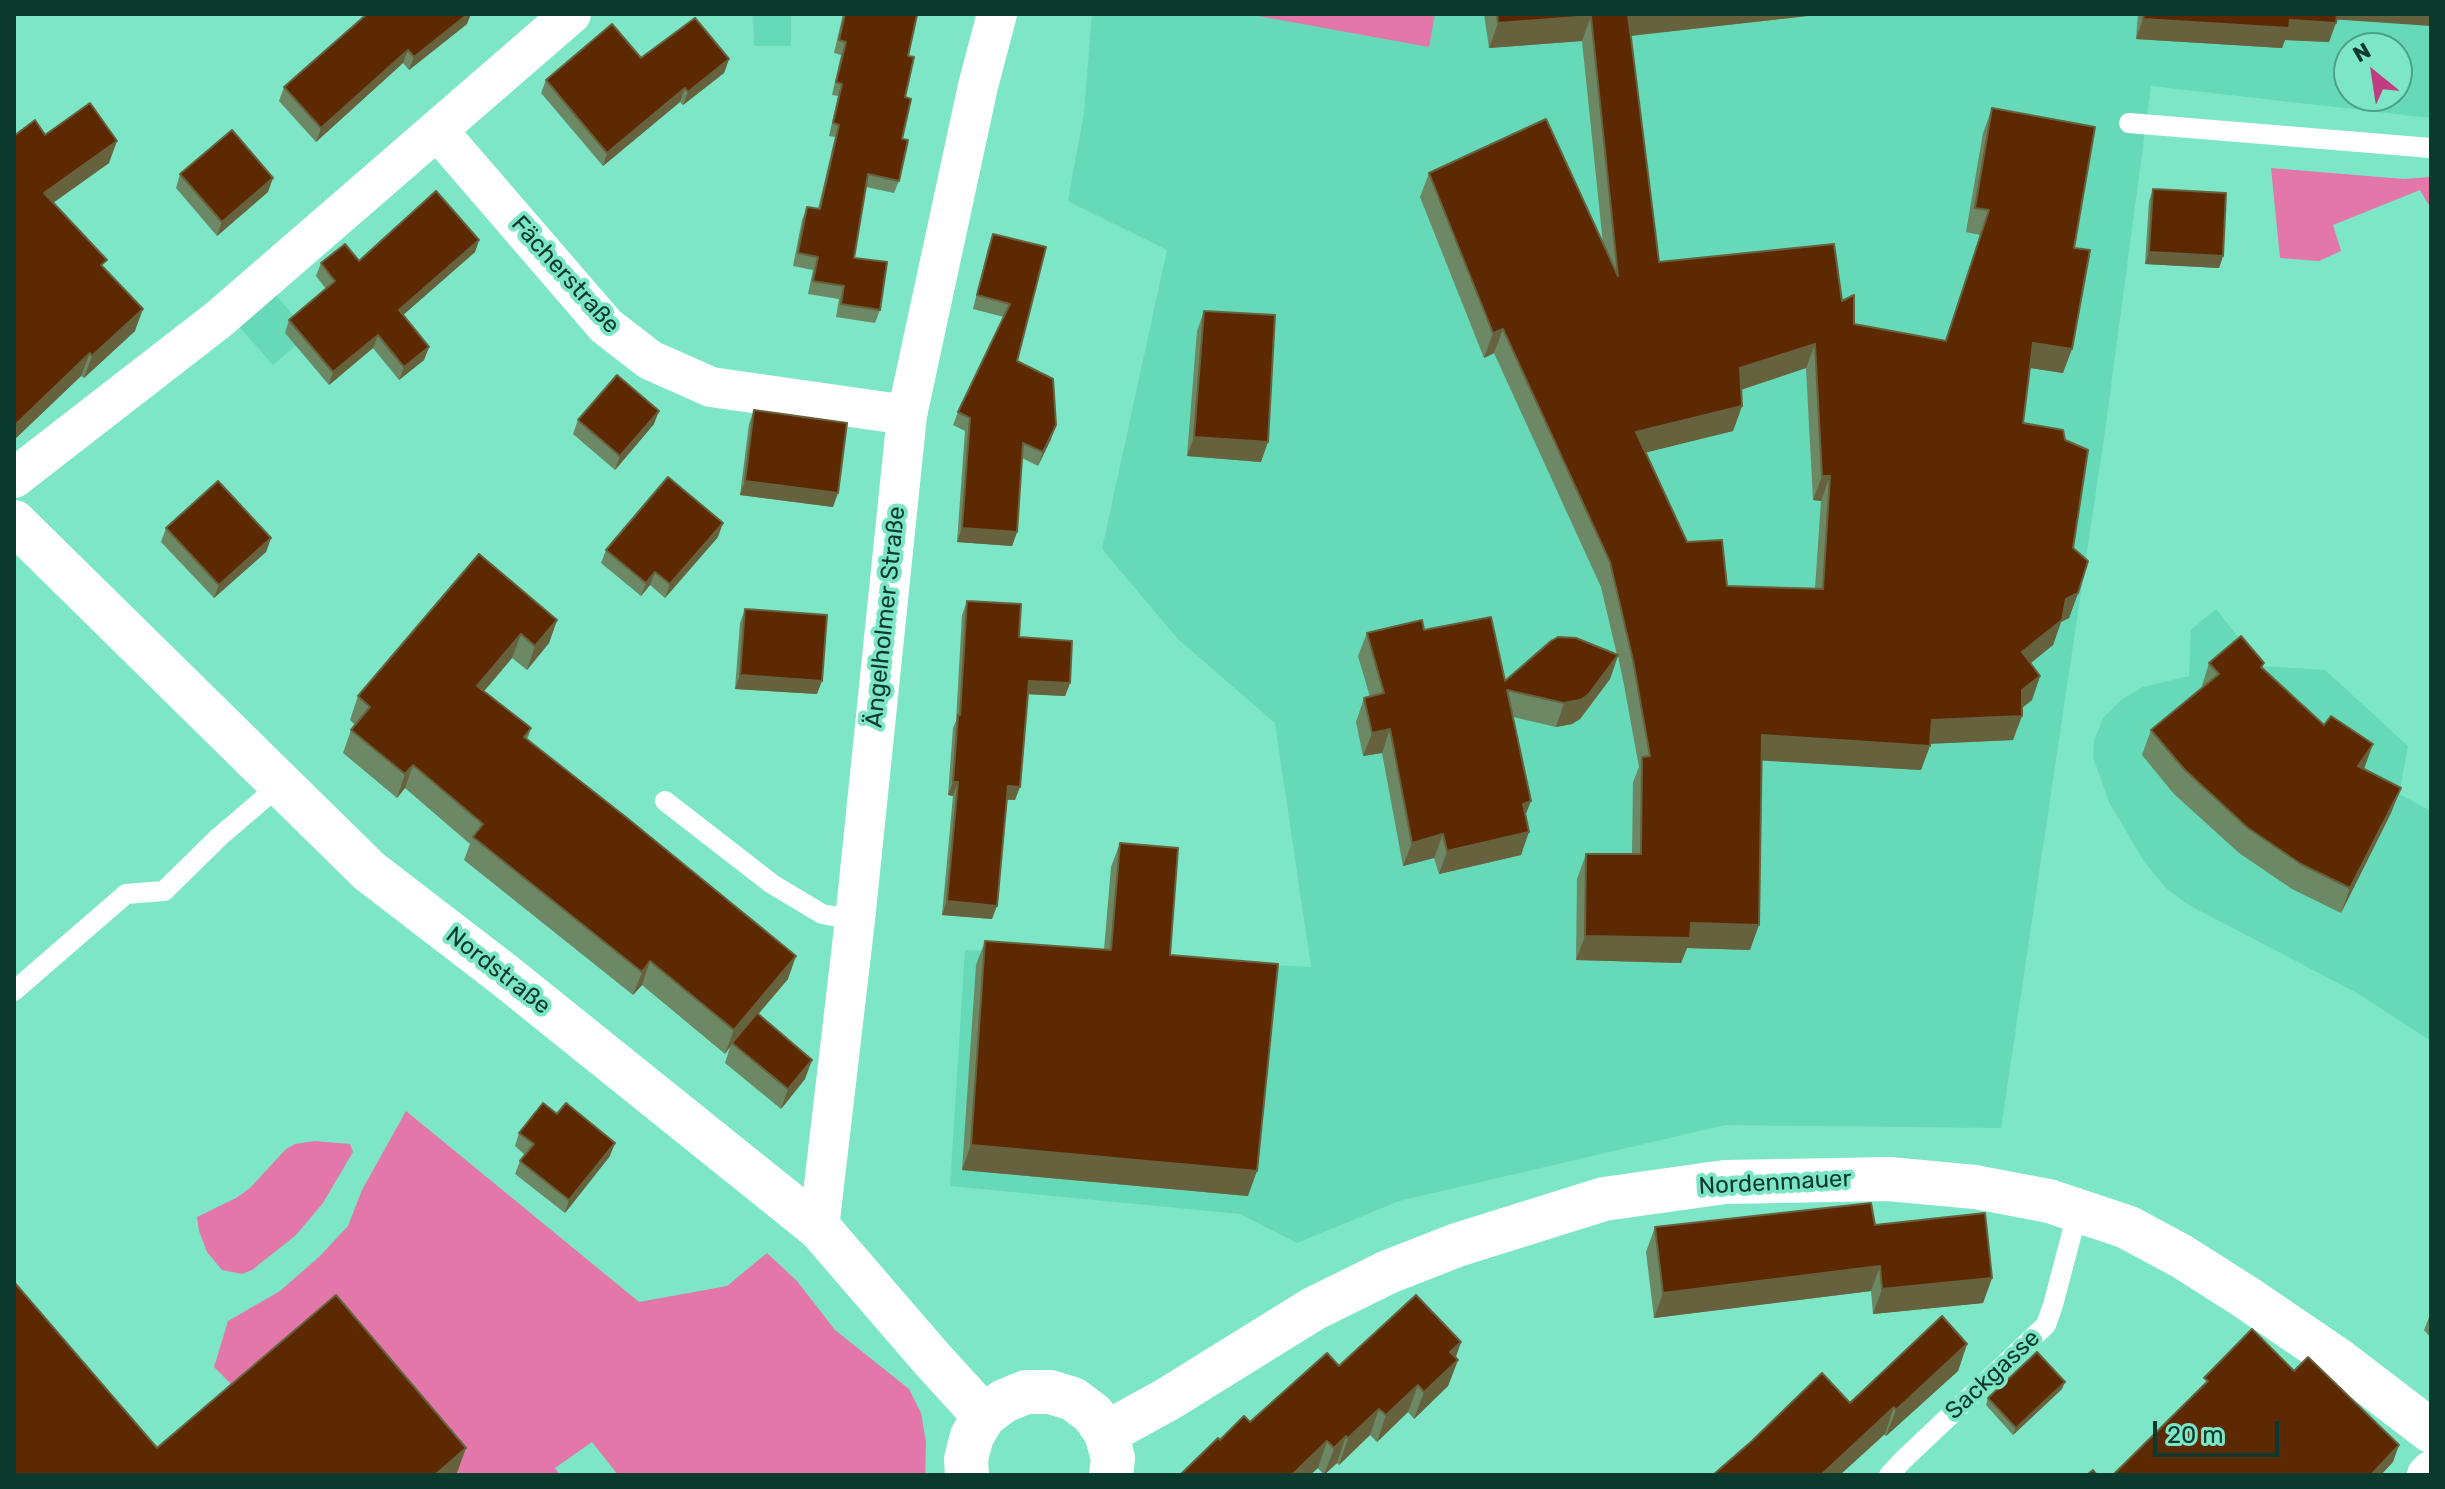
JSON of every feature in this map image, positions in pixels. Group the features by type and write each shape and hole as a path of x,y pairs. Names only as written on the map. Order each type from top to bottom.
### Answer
{"street":[{"path":"14,478 219,319 571,14"},
{"name":"Ängelholmer Straße","path":"819,1228 855,920 907,415 978,86 997,14"},
{"name":"Fächerstraße","path":"437,130 606,326 650,360 711,387 907,415"},
{"name":"Nordstraße","path":"14,522 369,871 503,974 819,1228 984,1416"},
{"name":"Nordenmauer","path":"1109,1454 1168,1399 1313,1309 1388,1272 1457,1245 1604,1199 1725,1182 1889,1179 1975,1187 2049,1201 2127,1227 2206,1272 2338,1360 2431,1431"},
{"path":"967,1475 966,1459 972,1436 984,1416 1004,1401 1026,1392 1050,1392 1073,1399 1093,1414 1109,1454"}],"lane":[{"path":"2129,123 2431,148"},
{"path":"14,991 126,894 164,891 219,837 281,784"},
{"path":"665,801 772,884 822,914 855,920"},
{"name":"Sackgasse","path":"1889,1475 2046,1325 2078,1210"}],"shaded area":[{"path":"753,14 791,14 791,46 754,46"},
{"path":"1092,14 2431,14 2431,118 2378,112 2413,112 2413,32 2333,32 2333,107 2151,86 2105,431 2001,1128 1725,1125 1399,1201 1297,1243 1240,1214 950,1186 965,950 1311,967 1275,723 1178,639 1102,549 1167,250 1068,201 1084,113"},
{"path":"1247,14 1435,14 1429,47"},
{"path":"2271,168 2404,179 2431,177 2431,203 2428,204 2420,190 2333,225 2341,251 2319,261 2280,258"},
{"path":"273,292 298,321 296,345 273,365 237,324"},
{"path":"2216,609 2261,666 2325,670 2408,746 2399,794 2431,811 2431,1041 2357,993 2187,904 2166,888 2145,863 2109,802 2093,757 2094,741 2103,718 2121,700 2143,687 2189,676 2191,630"},
{"path":"406,1111 639,1302 727,1286 767,1253 797,1281 835,1330 909,1389 921,1413 926,1442 925,1475 618,1475 592,1442 555,1468 560,1475 460,1475 329,1315 238,1391 214,1367 228,1321 280,1291 348,1226 362,1190"},
{"path":"315,1141 350,1144 353,1152 323,1203 296,1235 252,1270 242,1274 222,1270 207,1252 197,1217 250,1188 286,1149 295,1144"}],"building":[{"path":"367,14 468,14 414,57 408,50 321,128 284,87"},
{"path":"845,14 917,15 908,56 914,57 905,97 911,99 902,139 908,140 899,181 868,174 854,258 887,262 880,310 841,304 844,286 813,281 818,257 798,253 807,207 820,209 839,125 833,123 842,84 836,82 846,42 839,40"},
{"path":"1497,14 1628,14 1659,262 1834,244 1842,301 1854,295 1854,324 1946,341 1989,210 1975,208 1992,108 2095,127 2074,248 2090,250 2072,349 2033,343 2023,423 2063,430 2065,440 2088,450 2073,548 2088,561 2078,593 2066,599 2062,620 2022,652 2040,676 2022,690 2022,716 1932,720 1930,746 1762,735 1759,925 1691,923 1690,938 1585,936 1586,854 1641,854 1642,757 1650,756 1633,660 1610,562 1503,329 1493,333 1429,173 1546,119 1618,276 1591,16 1498,23","holes":["1815,344 1822,476 1830,476 1823,589 1727,586 1722,540 1687,542 1636,432 1742,406 1740,368"]},
{"path":"2144,14 2337,14 2336,23 2290,20 2289,28 2143,19"},
{"path":"695,18 729,59 688,92 685,88 607,153 546,80 612,24 641,58"},
{"path":"90,103 117,141 44,193 107,260 101,265 143,309 92,356 90,353 14,426 14,136 35,120 45,135"},
{"path":"232,130 273,178 222,222 180,174"},
{"path":"2153,189 2226,193 2223,256 2149,252"},
{"path":"436,191 479,240 399,310 429,347 404,367 378,335 333,372 289,320 335,281 321,263 345,244 359,261"},
{"path":"993,234 1046,247 1017,361 1053,379 1056,425 1043,452 1023,443 1017,532 962,528 970,418 958,412 1010,304 977,295"},
{"path":"1204,311 1275,315 1268,442 1194,437"},
{"path":"617,375 659,411 620,456 578,420"},
{"path":"754,410 847,423 838,493 745,481"},
{"path":"668,477 723,523 670,584 655,572 646,583 606,550"},
{"path":"218,481 271,538 219,585 166,528"},
{"path":"479,554 557,620 535,646 521,634 477,686 531,728 524,737 796,956 734,1030 650,961 642,972 473,837 483,824 413,765 405,774 351,730 370,707 358,696"},
{"path":"967,601 1021,604 1019,637 1072,641 1070,683 1029,681 1020,787 1008,786 997,906 947,901 958,782 953,782"},
{"path":"745,609 827,615 822,681 740,675"},
{"path":"1491,617 1505,681 1558,637 1576,638 1618,655 1588,695 1580,700 1564,703 1507,690 1531,801 1523,804 1529,832 1447,851 1443,834 1412,843 1390,729 1372,733 1364,698 1384,693 1367,633 1422,620 1424,630"},
{"path":"2241,636 2264,663 2261,667 2324,725 2331,716 2373,744 2358,766 2401,788 2350,888 2301,864 2248,828 2184,769 2151,730 2219,674 2209,663"},
{"path":"1120,843 1178,848 1170,955 1278,964 1257,1171 971,1145 985,941 1111,950"},
{"path":"757,1013 812,1060 788,1089 732,1043"},
{"path":"543,1103 557,1114 566,1103 615,1143 569,1200 520,1161 534,1144 519,1133"},
{"path":"1871,1203 1875,1225 1985,1213 1992,1278 1882,1289 1880,1266 1663,1293 1655,1227"},
{"path":"14,1282 157,1448 336,1295 466,1448 435,1475 14,1475"},
{"path":"1416,1295 1461,1342 1450,1352 1458,1360 1424,1392 1418,1385 1386,1415 1379,1409 1334,1448 1327,1441 1292,1475 1180,1475 1244,1416 1250,1422 1327,1353 1339,1366"},
{"path":"1942,1316 1967,1344 1821,1475 1713,1475 1822,1373 1850,1403"},
{"path":"2252,1329 2294,1371 2308,1357 2399,1445 2371,1475 2113,1475 2208,1381 2204,1378"},
{"path":"2037,1352 2065,1382 2016,1428 1988,1398"}]}
